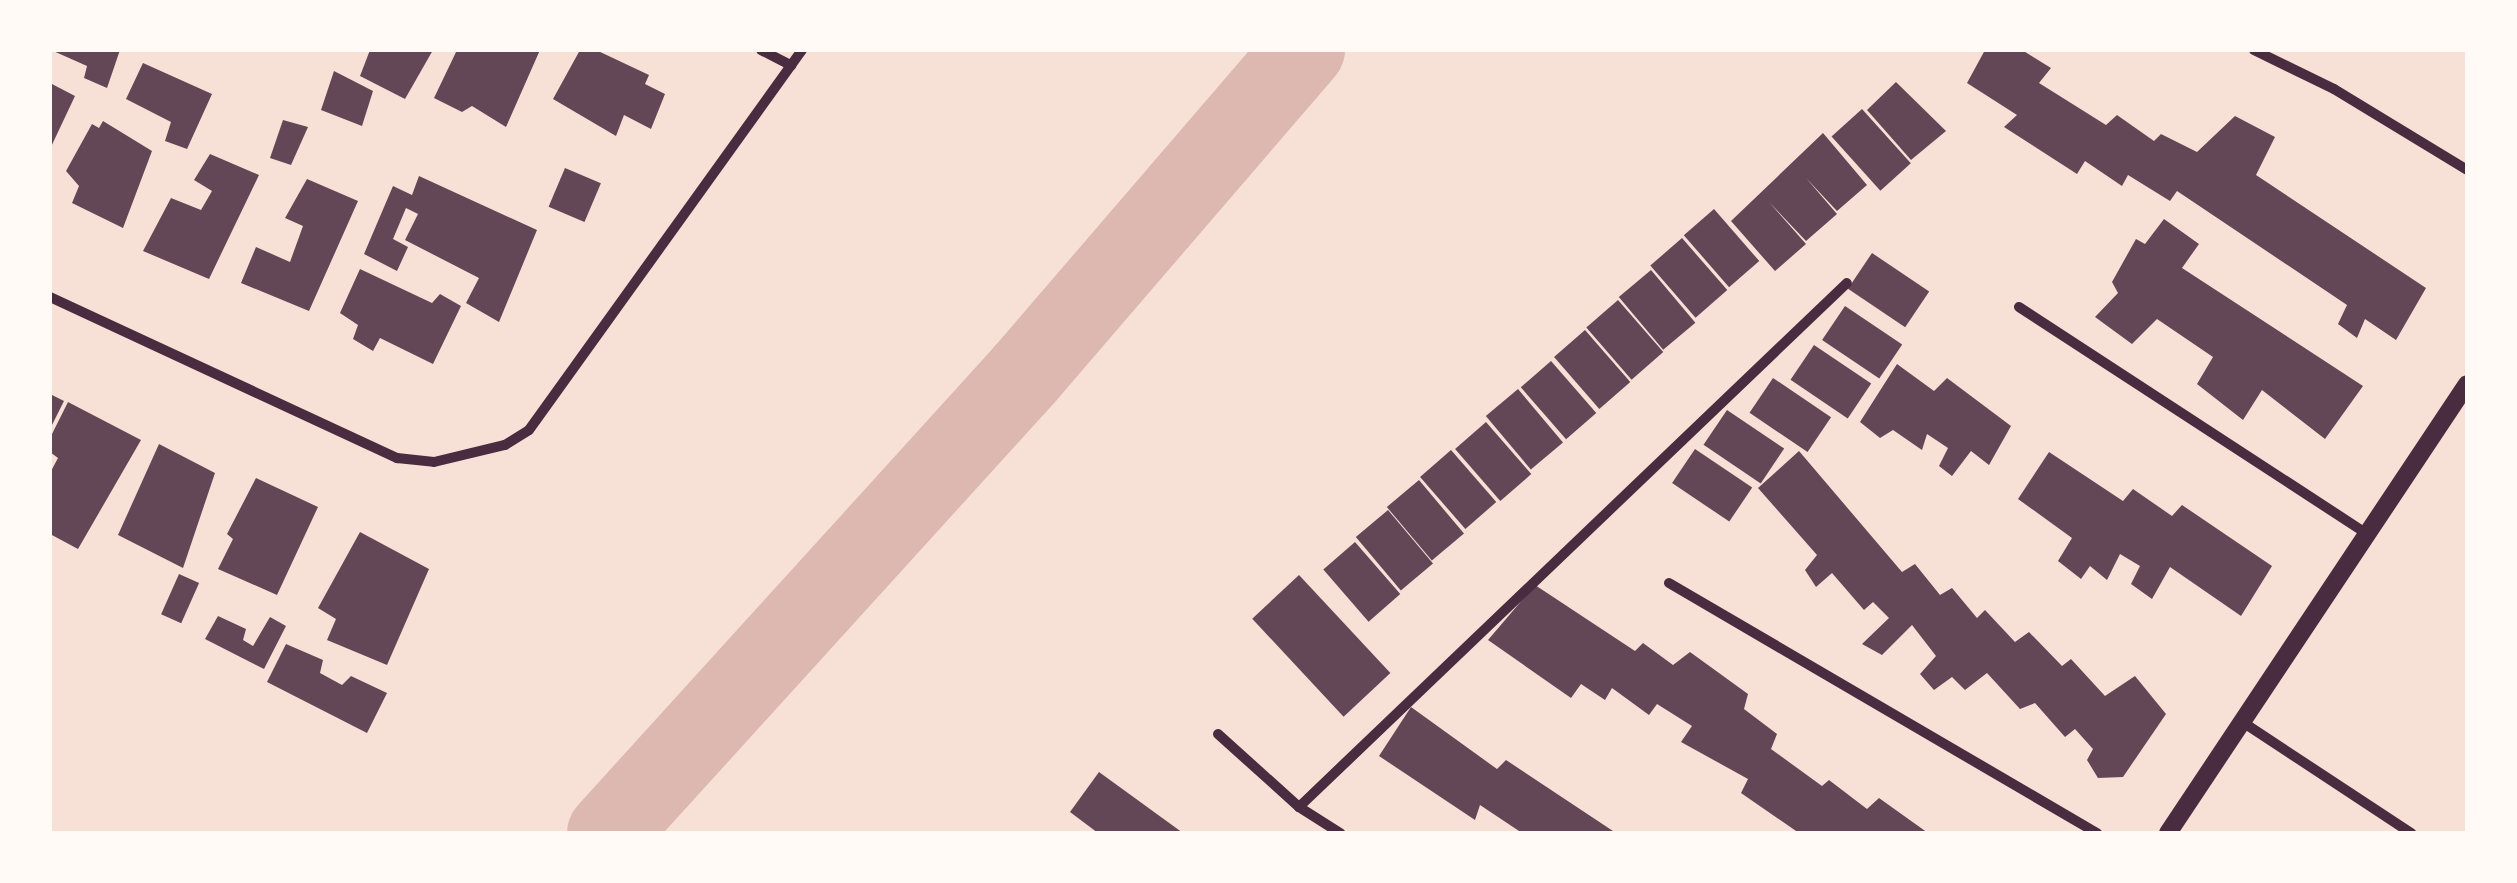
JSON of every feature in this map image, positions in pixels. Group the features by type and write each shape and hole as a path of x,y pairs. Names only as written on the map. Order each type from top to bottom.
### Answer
{"street":[{"path":"760,50 791,65"},
{"path":"50,296 398,458 434,462 505,445 529,430 802,50"},
{"path":"2254,50 2334,89 2467,170"},
{"path":"1298,807 1847,283"},
{"path":"2018,306 2366,533"},
{"path":"2168,833 2467,384"},
{"path":"1669,583 2097,833"},
{"path":"2240,720 2410,833"},
{"path":"1218,734 1298,807 1340,833"}],"building":[{"path":"51,50 120,50 107,88 84,78 87,66"},
{"path":"370,50 433,50 405,99 360,76"},
{"path":"457,50 540,50 506,127 472,106 462,112 434,98"},
{"path":"580,50 596,50 649,75 645,84 665,94 651,129 624,115 616,136 553,99"},
{"path":"1985,50 2022,50 2051,68 2039,83 2106,125 2117,115 2154,141 2161,134 2197,152 2235,116 2275,137 2256,175 2426,288 2396,340 2365,319 2357,338 2338,324 2347,305 2177,191 2170,201 2128,175 2122,186 2085,161 2077,174 2004,127 2017,115 1967,83"},
{"path":"143,63 212,94 187,149 165,141 171,122 126,99"},
{"path":"334,71 373,91 362,126 321,110"},
{"path":"1896,82 1946,131 1911,160 1867,110"},
{"path":"50,83 75,96 50,149"},
{"path":"1862,109 1911,163 1880,191 1832,136"},
{"path":"283,120 308,127 291,165 270,158"},
{"path":"103,121 152,151 123,228 72,203 79,186 66,171 92,124 99,128"},
{"path":"1823,133 1867,185 1837,211 1806,178 1837,214 1806,241 1769,202 1806,244 1775,271 1731,221"},
{"path":"210,154 259,175 209,279 143,251 171,198 201,210 212,191 194,180"},
{"path":"565,168 601,183 584,222 549,207"},
{"path":"419,176 537,230 499,322 466,303 479,278 405,240 418,214 406,208 393,239 408,247 397,271 364,254 393,186 412,195"},
{"path":"307,179 358,201 309,311 241,283 256,247 290,262 303,226 285,218"},
{"path":"1714,209 1759,261 1729,287 1684,235"},
{"path":"2164,219 2199,244 2182,268 2363,386 2325,439 2262,390 2243,420 2197,384 2213,357 2157,319 2132,344 2095,317 2118,293 2112,282 2136,239 2145,244"},
{"path":"1682,238 1727,290 1696,318 1650,266"},
{"path":"1872,253 1929,292 1905,327 1848,289"},
{"path":"360,269 432,303 440,294 461,306 433,364 380,338 373,351 353,339 358,325 340,313"},
{"path":"1651,270 1695,323 1663,350 1619,297"},
{"path":"1618,300 1663,352 1632,380 1586,328"},
{"path":"1845,306 1902,345 1879,379 1822,340"},
{"path":"1585,330 1630,382 1599,409 1554,357"},
{"path":"1814,345 1871,384 1848,418 1791,380"},
{"path":"1551,361 1596,413 1566,439 1521,387"},
{"path":"1897,364 1934,391 1947,378 2011,426 1989,465 1971,451 1952,476 1939,466 1948,448 1927,434 1922,450 1893,430 1880,438 1860,422"},
{"path":"1773,378 1831,417 1808,452 1750,413"},
{"path":"1518,389 1563,443 1531,470 1486,416"},
{"path":"50,394 64,401 50,429"},
{"path":"68,402 141,440 78,549 50,534 50,473 58,458 50,452 50,438"},
{"path":"1727,410 1784,449 1761,483 1704,445"},
{"path":"1486,422 1531,474 1500,501 1455,449"},
{"path":"159,444 215,473 183,568 118,535"},
{"path":"1695,449 1752,488 1729,522 1672,483"},
{"path":"1451,450 1496,502 1465,529 1420,477"},
{"path":"1799,451 1902,572 1915,564 1940,595 1952,588 1977,618 1985,610 2015,642 2029,632 2062,666 2071,659 2105,696 2135,676 2166,714 2123,777 2098,778 2087,760 2093,749 2075,729 2065,737 2035,703 2020,709 1987,673 1965,690 1952,677 1934,690 1920,674 1936,656 1912,625 1882,655 1862,644 1889,618 1873,602 1864,610 1832,573 1816,587 1805,570 1817,555 1758,488"},
{"path":"2049,452 2123,501 2133,489 2172,516 2182,505 2272,566 2241,616 2170,567 2152,599 2131,584 2140,566 2120,554 2107,580 2090,566 2081,579 2058,561 2072,538 2018,499"},
{"path":"256,478 318,507 277,595 218,569 233,539 227,534"},
{"path":"1419,480 1464,534 1432,561 1387,507"},
{"path":"1388,510 1433,564 1401,591 1356,537"},
{"path":"360,532 429,569 387,665 327,640 336,619 318,608"},
{"path":"1355,542 1400,594 1369,622 1323,570"},
{"path":"179,574 199,583 181,623 161,614"},
{"path":"1299,575 1390,673 1344,717 1252,619"},
{"path":"1535,585 1635,651 1643,643 1673,665 1690,652 1748,694 1744,709 1777,734 1771,749 1822,786 1829,780 1867,809 1879,798 1928,833 1799,833 1741,793 1748,779 1681,742 1692,726 1657,704 1649,715 1612,688 1605,700 1581,684 1571,698 1488,640"},
{"path":"218,616 246,629 243,640 253,646 270,617 286,626 264,669 205,639"},
{"path":"286,644 323,660 320,673 342,685 351,676 387,693 367,733 267,682"},
{"path":"1411,707 1497,769 1506,760 1616,833 1522,833 1480,805 1475,820 1379,756"},
{"path":"1099,772 1183,833 1098,833 1070,812"}],"waterway":[{"path":"608,833 1025,374 1304,50"}]}
